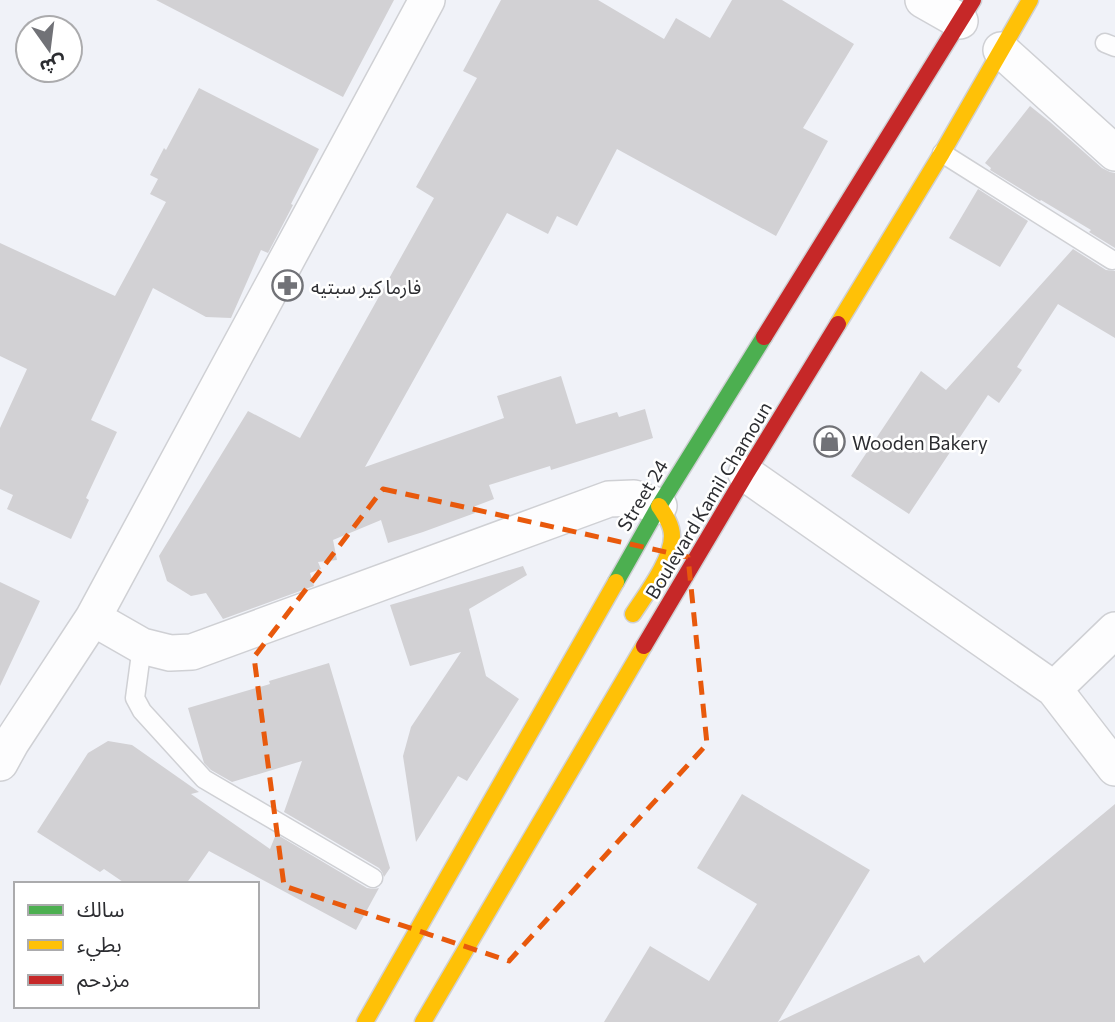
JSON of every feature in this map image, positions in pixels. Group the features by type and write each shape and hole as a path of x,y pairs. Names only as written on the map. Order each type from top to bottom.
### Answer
{"main road":[{"name":"Boulevard Kamil Chamoun","path":"423,1022 746,474 942,153 1030,0"},
{"name":"Street 24","path":"365,1022 659,506 967,11"},
{"path":"628,624 667,555 672,537 668,519 659,506"},
{"path":"540,792 540,823"}],"street":[{"path":"4,751 93,618 427,0"},
{"path":"923,0 967,11"},
{"path":"1001,50 1115,153"},
{"path":"746,474 1054,689 1115,768"},
{"path":"93,618 142,646 170,653 192,652 609,499 634,498 659,506"},
{"path":"1054,689 1115,630"}],"lane":[{"path":"942,153 1112,260"},
{"path":"142,646 135,698 142,711 204,779 373,878"}],"highlighted area":[{"path":"383,489 688,557 707,744 509,961 284,886 254,657"}],"building":[{"path":"156,0 394,0 343,97"},
{"path":"501,0 598,0 664,39 676,18 710,38 732,0 782,0 854,44 803,128 828,141 776,236 617,149 577,226 557,216 548,234 507,213 365,467 504,418 497,396 561,376 576,424 617,412 619,417 645,409 653,438 551,470 550,466 489,485 494,499 473,507 475,513 423,532 388,543 381,520 333,540 337,560 318,562 321,569 310,573 314,586 223,619 206,593 191,596 167,581 159,556 248,411 300,438 434,198 416,187 477,78 463,71"},
{"path":"199,88 319,149 268,253 261,250 231,318 206,317 153,288 91,420 117,432 86,498 89,500 71,539 7,509 13,495 0,489 0,428 27,369 0,356 0,243 115,296 166,202 150,194 158,179 150,175"},
{"path":"1030,106 1102,168 1115,173 1115,248 1089,232 1091,230 990,170 985,163"},
{"path":"978,189 1028,221 1000,267 949,238"},
{"path":"1073,249 1106,270 1115,271 1115,338 1058,304 1017,367 1022,370 999,403 988,395 909,514 851,476 921,371 946,390"},
{"path":"523,566 527,575 469,609 486,676 519,699 467,781 458,776 416,842 403,756 411,727 461,652 410,666 390,605"},
{"path":"0,582 40,601 0,686"},
{"path":"329,663 390,868 384,877 379,868 284,812 302,761 232,782 204,763 188,708"},
{"path":"108,741 132,745 199,792 191,794 270,849 276,834 367,888 379,888 356,930 209,851 187,882 123,882 104,869 100,872 37,832 88,753"},
{"path":"742,794 870,870 778,1022 604,1022 650,946 709,981 757,904 697,868"},
{"path":"1115,804 1115,1022 778,1022 919,955 924,963"}],"traffic: fast":[{"path":"616,582 659,506 764,337"}],"traffic: slow":[{"path":"838,324 942,153 1030,0"},
{"path":"633,614 657,576 671,545 671,528 659,506"},
{"path":"365,1022 616,582"},
{"path":"423,1022 644,646"}],"traffic: jam":[{"path":"764,337 973,0"},
{"path":"644,646 838,324"}],"place":[{"name":"فارما كير سبتيه","path":"288,286"},
{"name":"Wooden Bakery","path":"829,442"}]}
